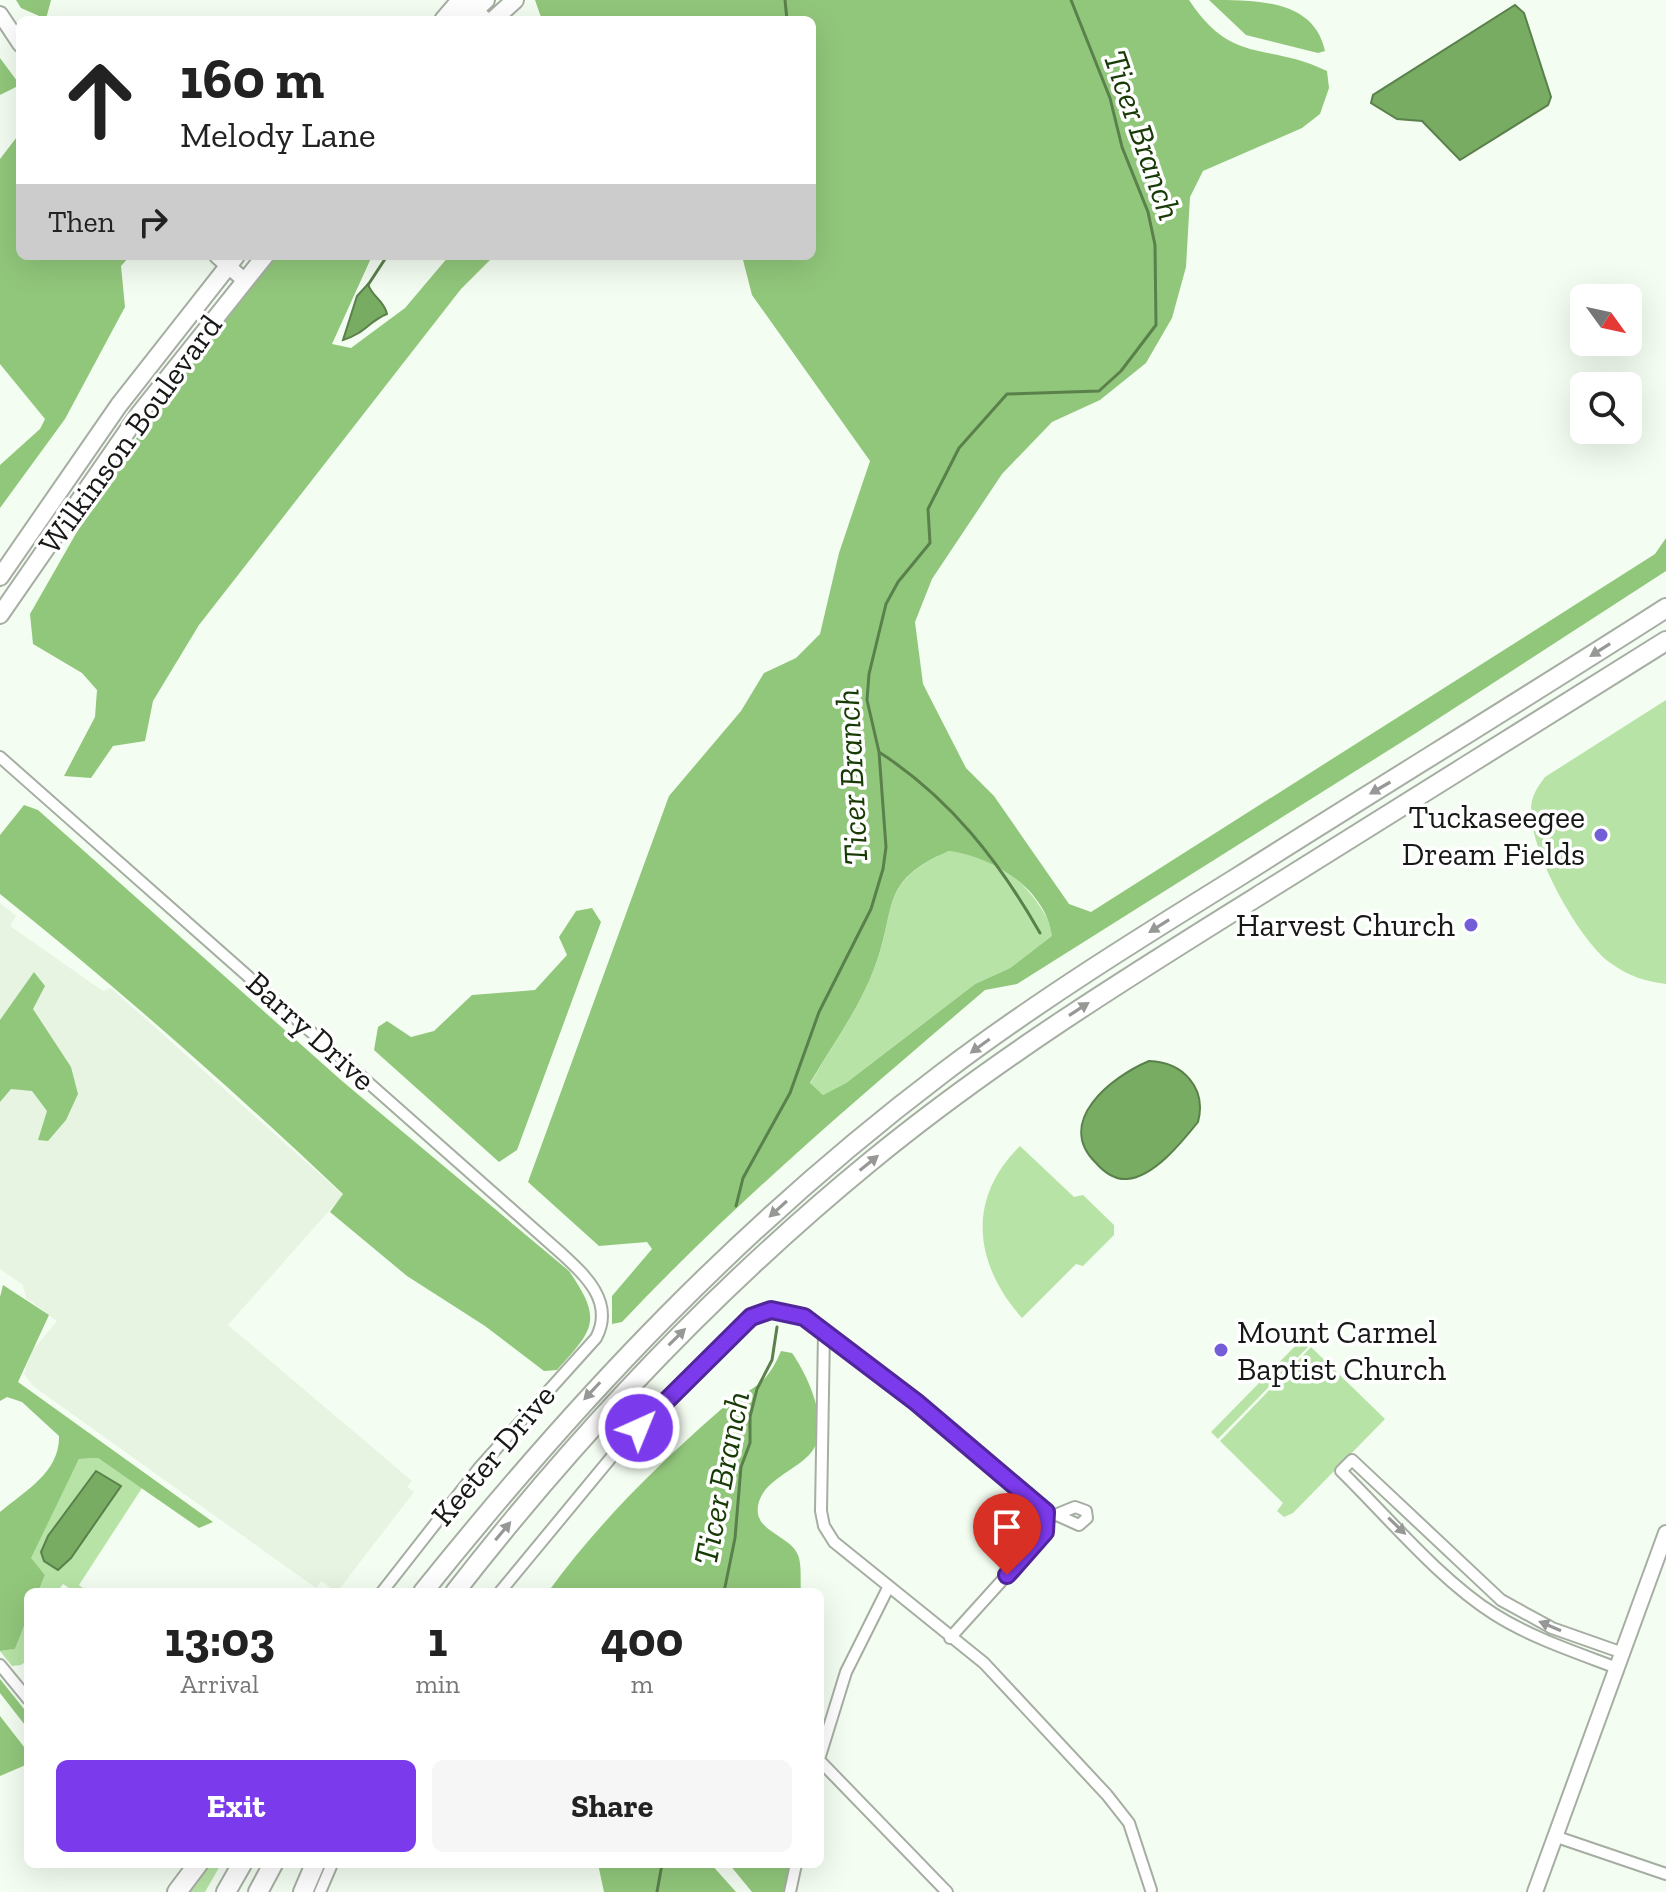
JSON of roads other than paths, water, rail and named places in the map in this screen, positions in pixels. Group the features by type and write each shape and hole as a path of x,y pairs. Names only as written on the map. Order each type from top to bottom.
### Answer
{"highway":[{"path":"426,1588 527,1464 672,1308 807,1183 919,1091 1090,969 1666,608"},
{"path":"458,1588 542,1484 661,1353 759,1258 873,1159 997,1065 1121,981 1666,641"},
{"path":"177,1892 195,1868"},
{"path":"226,1892 240,1868"},
{"path":"258,1892 271,1868"},
{"path":"303,1892 313,1868"}],"main road":[{"path":"497,16 515,0"},
{"path":"447,16 460,3 477,12"},
{"name":"Wilkinson Boulevard","path":"0,577 119,405 227,260"},
{"name":"Wilkinson Boulevard","path":"0,615 139,414 262,260"}],"street":[{"path":"0,14 16,38"},
{"path":"227,260 244,280"},
{"name":"Barry Drive","path":"0,757 561,1253 593,1284 602,1318"},
{"path":"503,1588 619,1448 741,1325 760,1313 783,1310 804,1317 824,1332 980,1454 1053,1517 1043,1535 950,1638"},
{"name":"Keeter Drive","path":"385,1588 479,1468 596,1338 602,1318"},
{"path":"824,1332 822,1519 834,1542 1004,1682 1121,1812 1138,1843 1151,1890"},
{"path":"1617,1668 1539,1638 1492,1613 1457,1585 1341,1471 1352,1460 1501,1600 1545,1624 1623,1653"},
{"path":"1535,1892 1666,1533"},
{"path":"824,1745 846,1672 888,1588"},
{"path":"0,1665 24,1694"},
{"path":"824,1762 947,1892"},
{"path":"1557,1837 1666,1874"},
{"path":"320,1892 330,1868"},
{"path":"790,1892 795,1868"}],"waterway":[{"path":"785,0 787,16"},
{"name":"Ticer Branch","path":"736,1206 743,1178 790,1093 819,1012 871,909 883,869 886,847 879,752 867,700 869,674 886,604 898,582 930,543 928,509 959,448 1007,394 1099,391 1121,371 1156,325 1155,245 1148,212 1122,147 1110,98 1071,0"},
{"path":"368,285 384,260"},
{"path":"879,752 928,790 971,833 1008,881 1040,933"},
{"name":"Ticer Branch","path":"725,1588 735,1538 741,1467 750,1443 750,1417 757,1389 772,1360 777,1327"},
{"name":"Ticer Branch","path":"657,1892 661,1868"}],"place":[{"name":"Tuckaseegee Dream Fields","path":"1601,835"},
{"name":"Harvest Church","path":"1471,925"},
{"name":"Mount Carmel Baptist Church","path":"1221,1350"}]}
